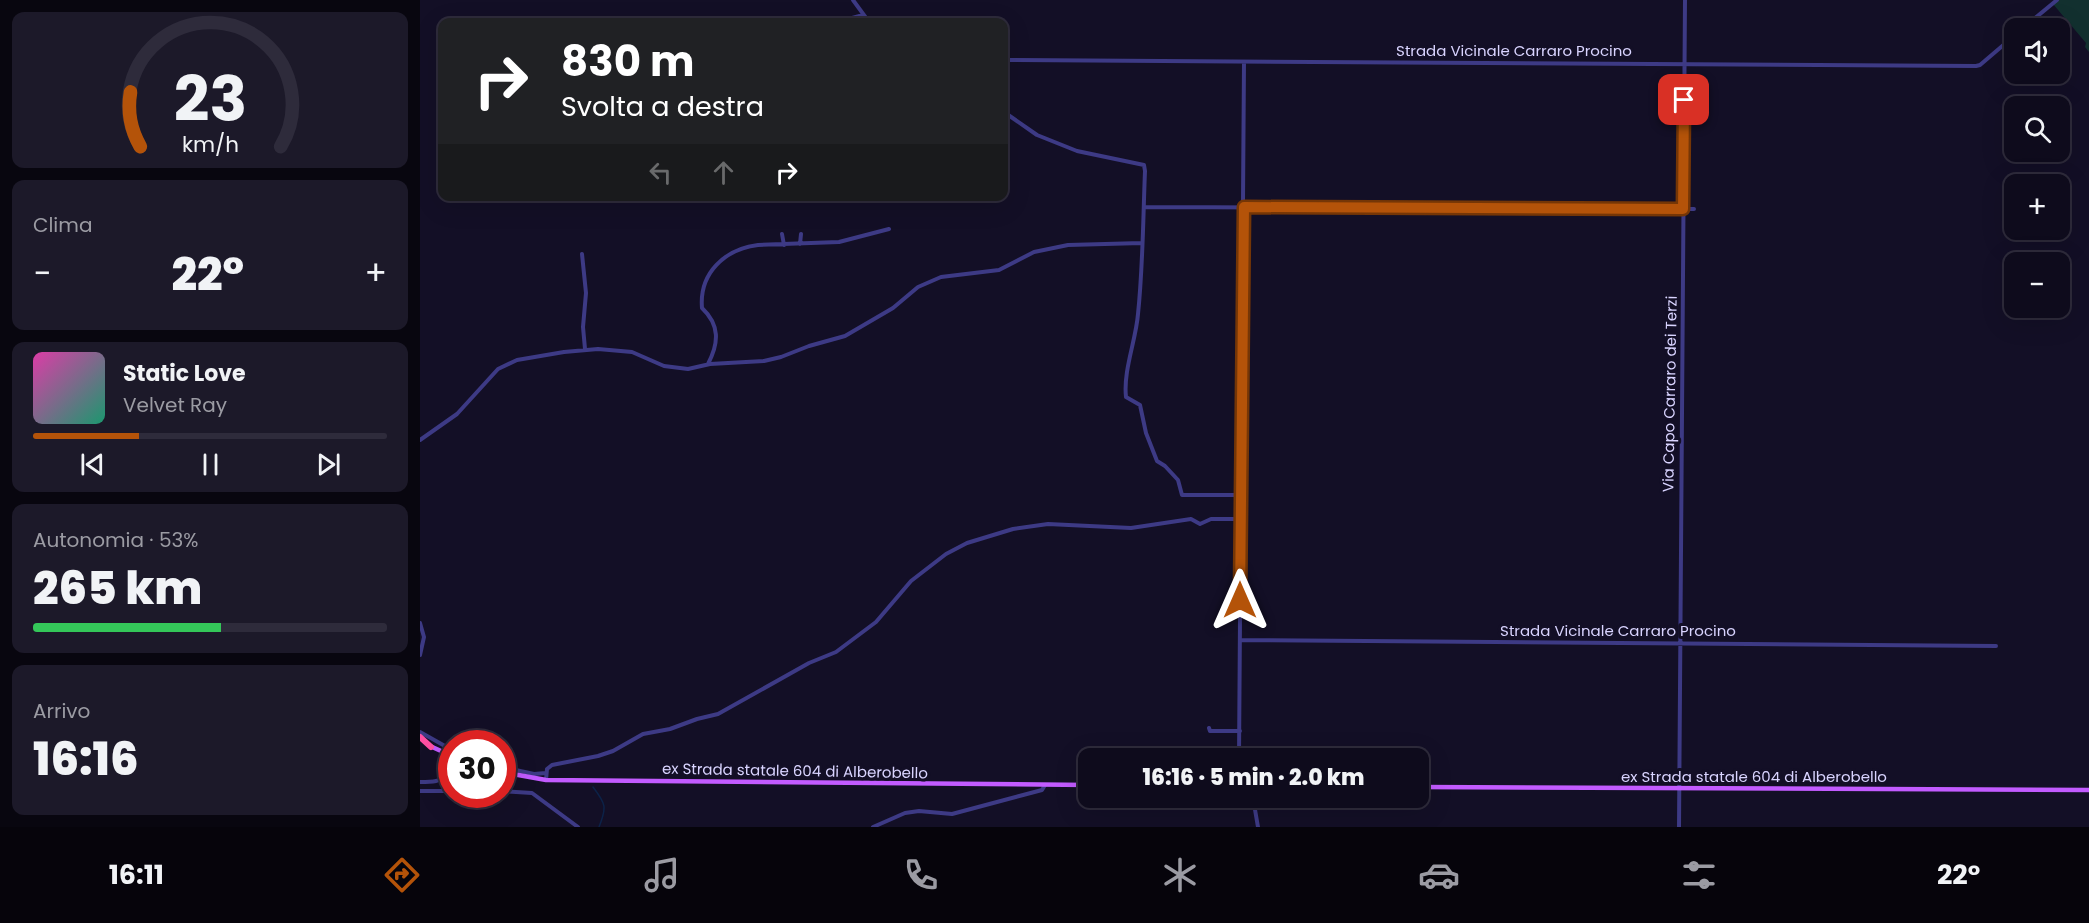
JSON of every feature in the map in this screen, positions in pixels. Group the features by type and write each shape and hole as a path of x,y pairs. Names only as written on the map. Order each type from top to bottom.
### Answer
{"highway":[{"path":"420,736 431,747"}],"main road":[{"path":"431,747 438,750"},
{"name":"ex Strada statale 604 di Alberobello","path":"516,775 546,780 1078,785"},
{"name":"ex Strada statale 604 di Alberobello","path":"1429,787 2089,790"}],"street":[{"path":"853,0 866,18"},
{"name":"Via Capo Carraro dei Terzi","path":"1678,827 1685,0"},
{"path":"2035,18 2057,0"},
{"path":"852,18 863,15"},
{"name":"Strada Vicinale Carraro Procino","path":"1008,60 1976,66 2004,44"},
{"path":"1239,748 1244,62"},
{"path":"1008,115 1037,135 1077,151 1144,165 1143,243 1138,316 1126,397 1140,405 1146,433 1157,461 1178,480 1182,495 1241,495"},
{"path":"1144,207 1694,208"},
{"path":"707,364 716,332 710,316 702,306 708,274 725,257 741,248 758,245 844,241 889,229"},
{"path":"782,234 784,245"},
{"path":"800,244 801,234"},
{"path":"420,440 457,414 501,366 517,360 585,350 626,351 664,366 695,369 707,364 764,361 809,346 840,339 889,312 918,287 941,277 999,270 1034,252 1068,245 1143,243"},
{"path":"582,254 585,350"},
{"path":"546,780 549,766 598,756 613,751 643,734 670,729 718,714 809,663 842,649 876,622 911,581 946,554 967,543 1013,529 1048,524 1131,528 1191,519 1200,524 1211,519 1241,519"},
{"path":"420,623 424,637 420,655"},
{"name":"Strada Vicinale Carraro Procino","path":"1240,640 1996,646"},
{"path":"1209,728 1210,731 1240,731"},
{"path":"420,736 438,744"},
{"path":"516,770 534,774 546,773"},
{"path":"420,782 438,780"},
{"path":"873,827 894,817 914,812 948,815 979,808 1042,790 1045,785"},
{"path":"420,791 438,791"},
{"path":"516,792 532,793 578,827"},
{"path":"1255,808 1258,827"}],"green space":[{"path":"2058,0 2089,0 2089,52 2085,47 2086,43 2070,24 2070,18 2065,18 2053,4"}],"waterway":[{"path":"593,787 604,806 599,827"}],"route":[{"path":"1240,600 1244,207 1683,209 1684,100"}]}
